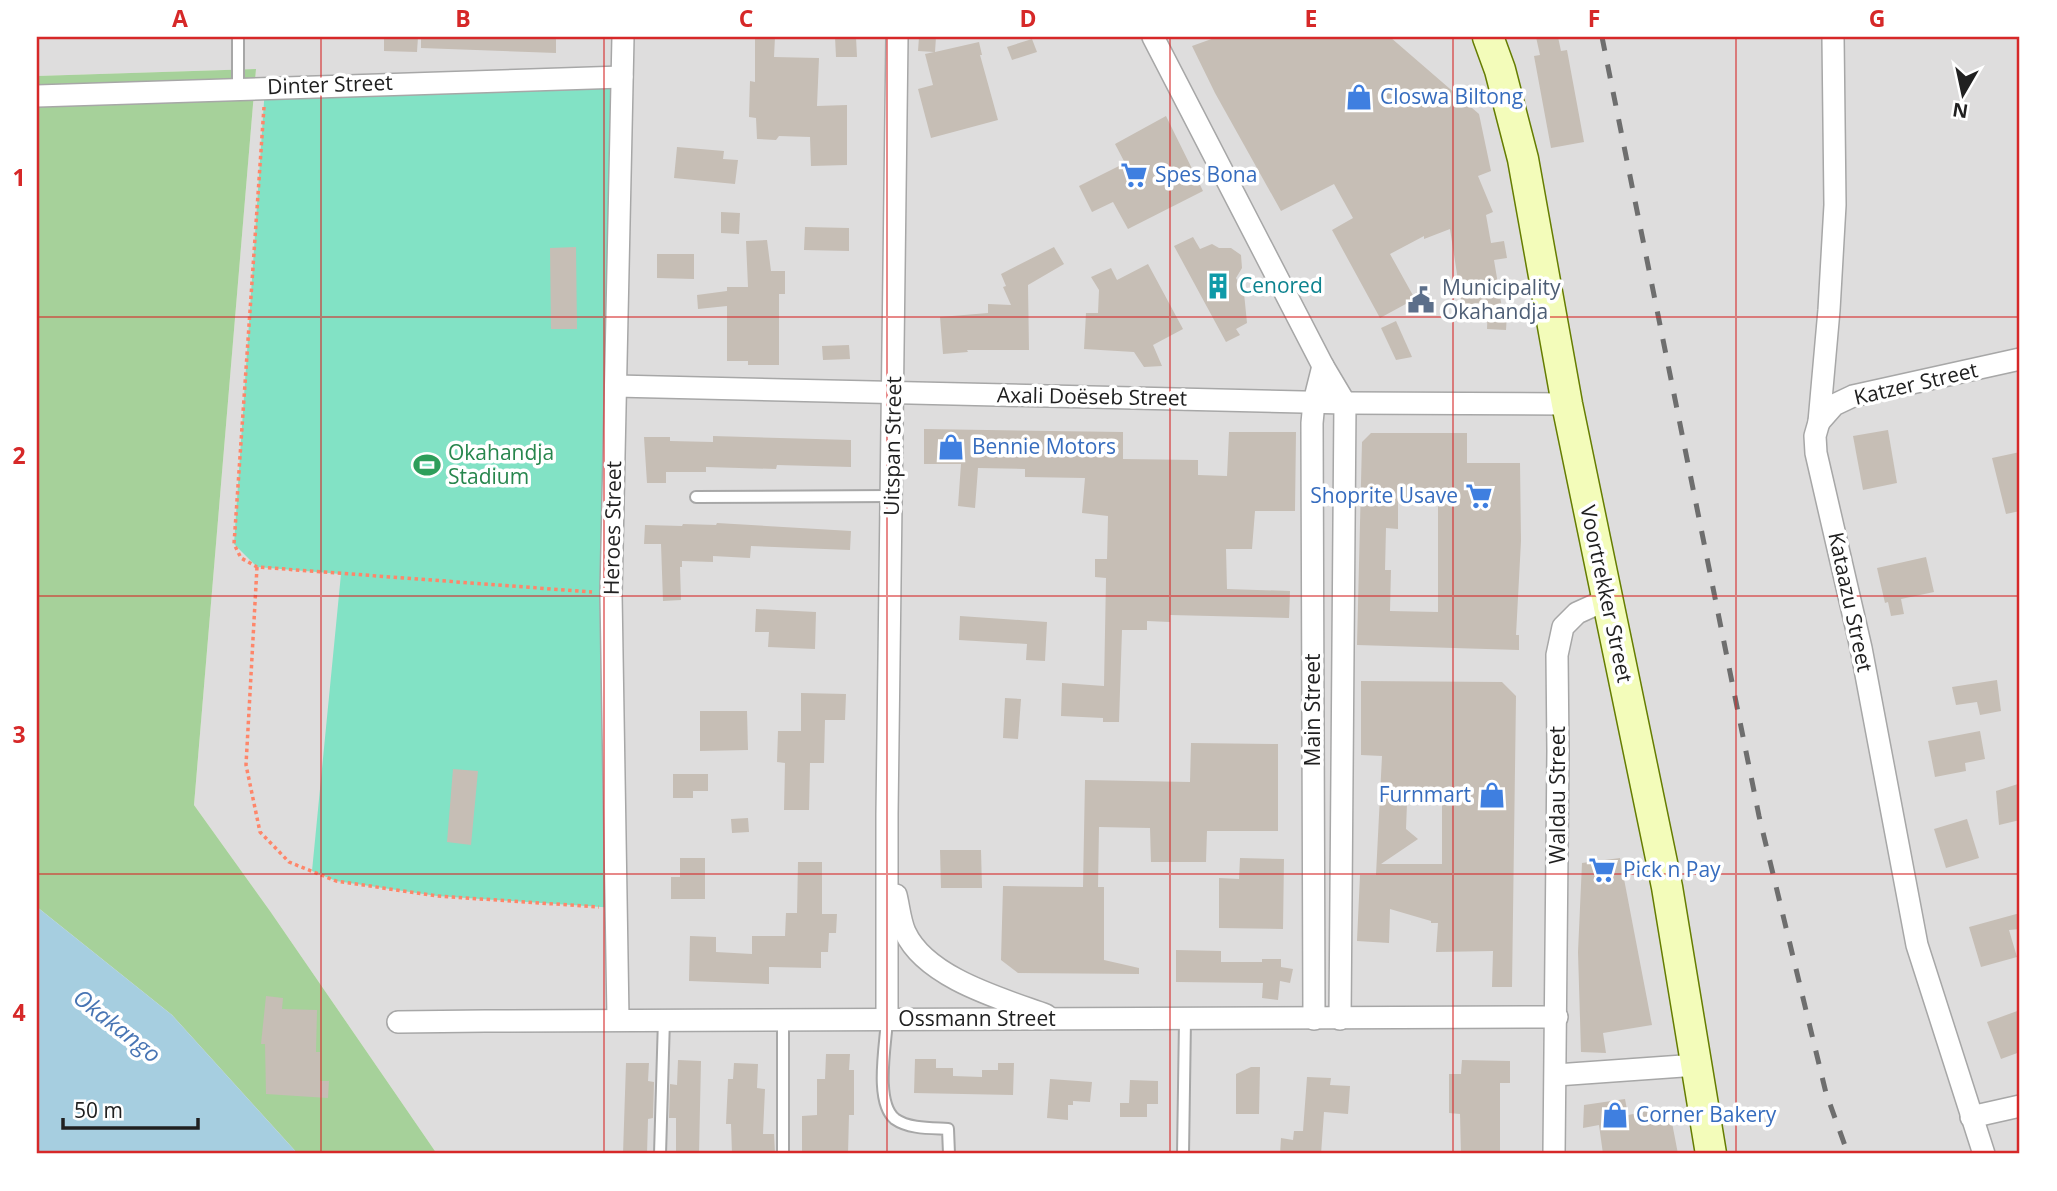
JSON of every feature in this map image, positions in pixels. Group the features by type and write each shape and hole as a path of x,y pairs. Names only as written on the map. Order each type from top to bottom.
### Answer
{"main road":[{"name":"Voortrekker Street","path":"1488,37 1500,70 1523,159 1567,404 1667,887 1712,1154"}],"street":[{"name":"Heroes Street","path":"618,1019 611,594 622,37"},
{"name":"Uitspan Street","path":"887,1018 897,37"},
{"path":"1153,37 1323,366 1345,403"},
{"name":"Kataazu Street","path":"1833,37 1835,205 1829,310 1819,422 1815,436 1816,453 1861,648 1917,945 1984,1154"},
{"name":"Dinter Street","path":"37,96 622,77"},
{"name":"Katzer Street","path":"1819,422 1834,405 1853,396 2020,359"},
{"name":"Main Street","path":"1314,1019 1314,402 1323,366"},
{"name":"Axali Doëseb Street","path":"616,386 1345,403 1567,404"},
{"name":"Main Street","path":"1340,1019 1345,403"},
{"name":"Waldau Street","path":"1554,1154 1557,1017 1557,655 1563,627 1577,612 1608,599"},
{"name":"Uitspan Street","path":"887,855 904,930 915,949 935,966 985,993 1061,1020"},
{"name":"Ossmann Street","path":"398,1022 783,1018 1185,1020 1557,1017"},
{"path":"1556,1075 1697,1065"},
{"path":"1971,1116 2020,1106"}],"lane":[{"path":"238,37 238,88"},
{"path":"696,497 891,496"},
{"path":"783,1018 783,1154"},
{"path":"887,1018 883,1080 885,1104 895,1119 917,1127 948,1129 948,1154"},
{"path":"660,1154 664,1019"},
{"path":"1183,1154 1185,1020"}],"path":[{"path":"265,87 234,544 241,558 257,567 611,594"},
{"path":"257,567 246,765 260,832 289,862 335,881 437,896 615,908"}],"shaded area":[{"path":"37,37 2020,37 2020,1154 437,1154 194,805 256,69 37,76"}],"green space":[{"path":"256,69 194,805 437,1154 298,1154 172,1015 37,907 37,76"},
{"name":"Okahandja Stadium","path":"622,77 616,908 437,896 336,881 312,871 341,574 257,567 234,544 265,87"}],"water":[{"name":"Okakango","path":"37,907 172,1015 298,1154 37,1154"}],"building":[{"path":"384,37 418,37 417,52 384,51"},
{"path":"421,37 556,37 556,53 421,48"},
{"path":"755,37 775,37 774,57 819,58 817,106 847,105 847,165 811,166 810,137 779,136 776,140 757,139 756,118 749,117 750,81 755,82"},
{"path":"835,37 856,37 857,57 836,57"},
{"path":"919,37 936,37 935,52 979,42 980,55 998,120 931,138 918,89 933,85 925,54 934,52 918,51"},
{"path":"1217,37 1390,37 1479,114 1491,171 1478,176 1493,212 1486,215 1491,243 1504,241 1507,258 1494,260 1503,314 1507,314 1506,330 1487,329 1488,301 1462,306 1450,229 1424,239 1424,236 1390,254 1415,299 1380,318 1332,230 1353,218 1334,184 1281,211 1192,46"},
{"path":"1536,37 1558,37 1561,51 1567,50 1584,142 1551,148 1534,56 1540,55"},
{"path":"1032,39 1037,52 1012,60 1007,47"},
{"path":"1166,116 1203,191 1128,229 1113,202 1092,212 1079,186 1125,163 1115,144"},
{"path":"677,147 724,151 723,159 738,160 735,184 674,178"},
{"path":"721,212 740,213 739,234 721,233"},
{"path":"805,227 849,228 849,251 804,250"},
{"name":"Cenored","path":"1193,237 1200,249 1212,244 1219,248 1231,248 1241,255 1242,268 1236,278 1244,293 1247,323 1236,329 1240,335 1226,342 1174,246"},
{"path":"767,240 771,271 785,271 785,294 779,294 779,365 748,365 748,361 727,361 727,306 698,309 697,295 727,291 727,287 748,287 746,241"},
{"path":"576,247 577,329 551,329 550,248"},
{"path":"1054,247 1064,264 1028,285 1029,350 967,350 968,352 943,354 940,317 988,313 988,304 1011,305 1001,274"},
{"path":"657,254 694,254 694,279 657,278"},
{"path":"1148,264 1183,329 1153,345 1162,366 1144,367 1134,352 1084,349 1086,313 1098,313 1099,290 1091,277 1111,268 1117,280"},
{"path":"1396,321 1412,357 1396,360 1381,328"},
{"path":"849,345 850,359 823,360 822,346"},
{"path":"924,429 1123,432 1123,459 1198,460 1198,475 1227,476 1229,432 1296,432 1295,511 1255,511 1252,549 1226,549 1227,589 1290,591 1289,618 1170,615 1170,622 1147,621 1147,630 1122,630 1119,722 1103,722 1103,718 1061,716 1062,683 1104,686 1106,578 1095,577 1095,559 1107,559 1108,516 1082,513 1085,478 1025,477 1025,469 978,468 975,508 958,506 961,464 924,464"},
{"path":"1888,430 1897,483 1863,490 1853,436"},
{"path":"1371,433 1467,433 1467,463 1520,463 1521,541 1516,635 1519,635 1519,650 1357,645 1362,442","holes":["1398,497 1438,498 1438,612 1390,611 1391,570 1385,570 1386,528 1398,529"]},
{"path":"713,436 851,440 851,467 706,467 706,472 666,472 666,483 647,483 644,437 670,437 670,441 713,442"},
{"path":"2020,452 2020,511 2006,514 1992,458"},
{"path":"717,523 851,531 850,550 751,546 750,558 713,556 713,562 682,561 681,600 663,601 661,544 644,544 645,525"},
{"path":"1926,557 1934,592 1901,599 1904,614 1891,616 1888,602 1885,603 1877,568"},
{"path":"756,609 816,612 815,649 768,647 769,632 755,632"},
{"path":"960,616 1047,622 1045,661 1026,660 1027,644 959,640"},
{"path":"1997,680 2001,711 1980,715 1977,702 1956,705 1952,687"},
{"path":"1361,681 1502,682 1516,696 1512,987 1492,987 1493,951 1436,952 1438,923 1390,909 1389,943 1357,941 1360,875 1376,875 1382,756 1361,755","holes":["1407,803 1442,804 1442,864 1381,864 1418,839 1406,829"]},
{"path":"801,693 846,694 845,720 825,720 824,763 810,763 809,810 784,810 785,763 777,762 778,731 801,731"},
{"path":"1005,698 1021,699 1018,739 1003,738"},
{"path":"700,711 747,711 748,750 700,751"},
{"path":"1980,731 1985,759 1965,763 1966,771 1935,777 1928,741"},
{"path":"1191,743 1278,744 1278,831 1207,831 1206,862 1151,862 1150,828 1099,827 1098,887 1104,887 1104,960 1139,968 1139,974 1018,973 1001,960 1003,886 1083,887 1085,780 1190,782"},
{"path":"453,769 478,771 471,845 447,842"},
{"path":"673,774 708,774 708,791 693,791 693,798 673,798"},
{"path":"2018,784 2020,820 1999,825 1996,791"},
{"path":"748,818 749,832 732,833 731,819"},
{"path":"1967,819 1979,858 1946,868 1934,829"},
{"path":"940,850 981,850 982,888 941,888"},
{"path":"680,858 705,858 705,899 671,899 671,877 680,877"},
{"path":"1240,858 1284,859 1283,929 1219,928 1219,878 1239,879"},
{"path":"1620,858 1652,1025 1603,1033 1606,1053 1581,1052 1578,952 1582,863"},
{"path":"798,862 822,862 822,914 837,914 836,933 829,933 828,952 821,952 821,968 769,967 769,984 689,981 690,936 716,937 716,952 752,954 752,936 785,936 786,913 797,913"},
{"path":"2020,913 2020,929 2009,930 2017,957 1981,967 1969,927"},
{"path":"1176,950 1221,951 1221,962 1281,959 1281,967 1293,969 1290,983 1280,981 1278,1000 1262,998 1263,983 1176,982"},
{"path":"266,996 283,998 282,1009 317,1010 316,1052 320,1052 320,1081 329,1081 328,1098 266,1094 265,1044 261,1044"},
{"path":"2020,1010 2020,1052 2001,1059 1987,1022"},
{"path":"826,1054 850,1054 849,1070 854,1070 854,1115 849,1115 848,1154 802,1153 802,1116 817,1115 817,1079 825,1079"},
{"path":"915,1059 936,1059 936,1068 953,1068 953,1076 982,1077 982,1070 998,1070 998,1063 1014,1063 1013,1095 914,1093"},
{"path":"678,1060 701,1061 699,1154 676,1154 676,1118 669,1118 670,1084 677,1085"},
{"path":"1462,1060 1510,1061 1510,1083 1500,1083 1500,1154 1461,1154 1460,1114 1449,1113 1449,1074 1461,1074"},
{"path":"626,1063 649,1063 648,1081 654,1082 653,1118 648,1119 647,1154 623,1154"},
{"path":"734,1063 758,1064 757,1088 765,1089 763,1134 774,1134 775,1154 732,1154 731,1124 726,1124 728,1079 733,1079"},
{"path":"1251,1067 1260,1067 1259,1114 1236,1114 1236,1074"},
{"path":"1307,1077 1331,1078 1330,1085 1350,1086 1348,1114 1324,1112 1321,1154 1280,1154 1281,1138 1293,1140 1294,1131 1303,1131"},
{"path":"1050,1079 1092,1082 1090,1102 1073,1101 1073,1105 1068,1105 1068,1120 1047,1118"},
{"path":"1130,1080 1158,1081 1158,1104 1147,1104 1147,1117 1120,1117 1120,1103 1129,1103"},
{"path":"1625,1099 1628,1115 1669,1107 1678,1154 1603,1154 1599,1125 1583,1128 1584,1105"}],"railway":[{"path":"1602,37 1759,816 1826,1093 1848,1154"}],"place":[{"name":"Closwa Biltong","path":"1359,97"},
{"name":"Spes Bona","path":"1134,175"},
{"name":"Cenored","path":"1218,286"},
{"name":"Municipality Okahandja","path":"1421,300"},
{"name":"Bennie Motors","path":"951,447"},
{"name":"Okahandja Stadium","path":"427,465"},
{"name":"Shoprite Usave","path":"1479,496"},
{"name":"Furnmart","path":"1492,795"},
{"name":"Pick n Pay","path":"1602,870"},
{"name":"Corner Bakery","path":"1615,1115"}]}
